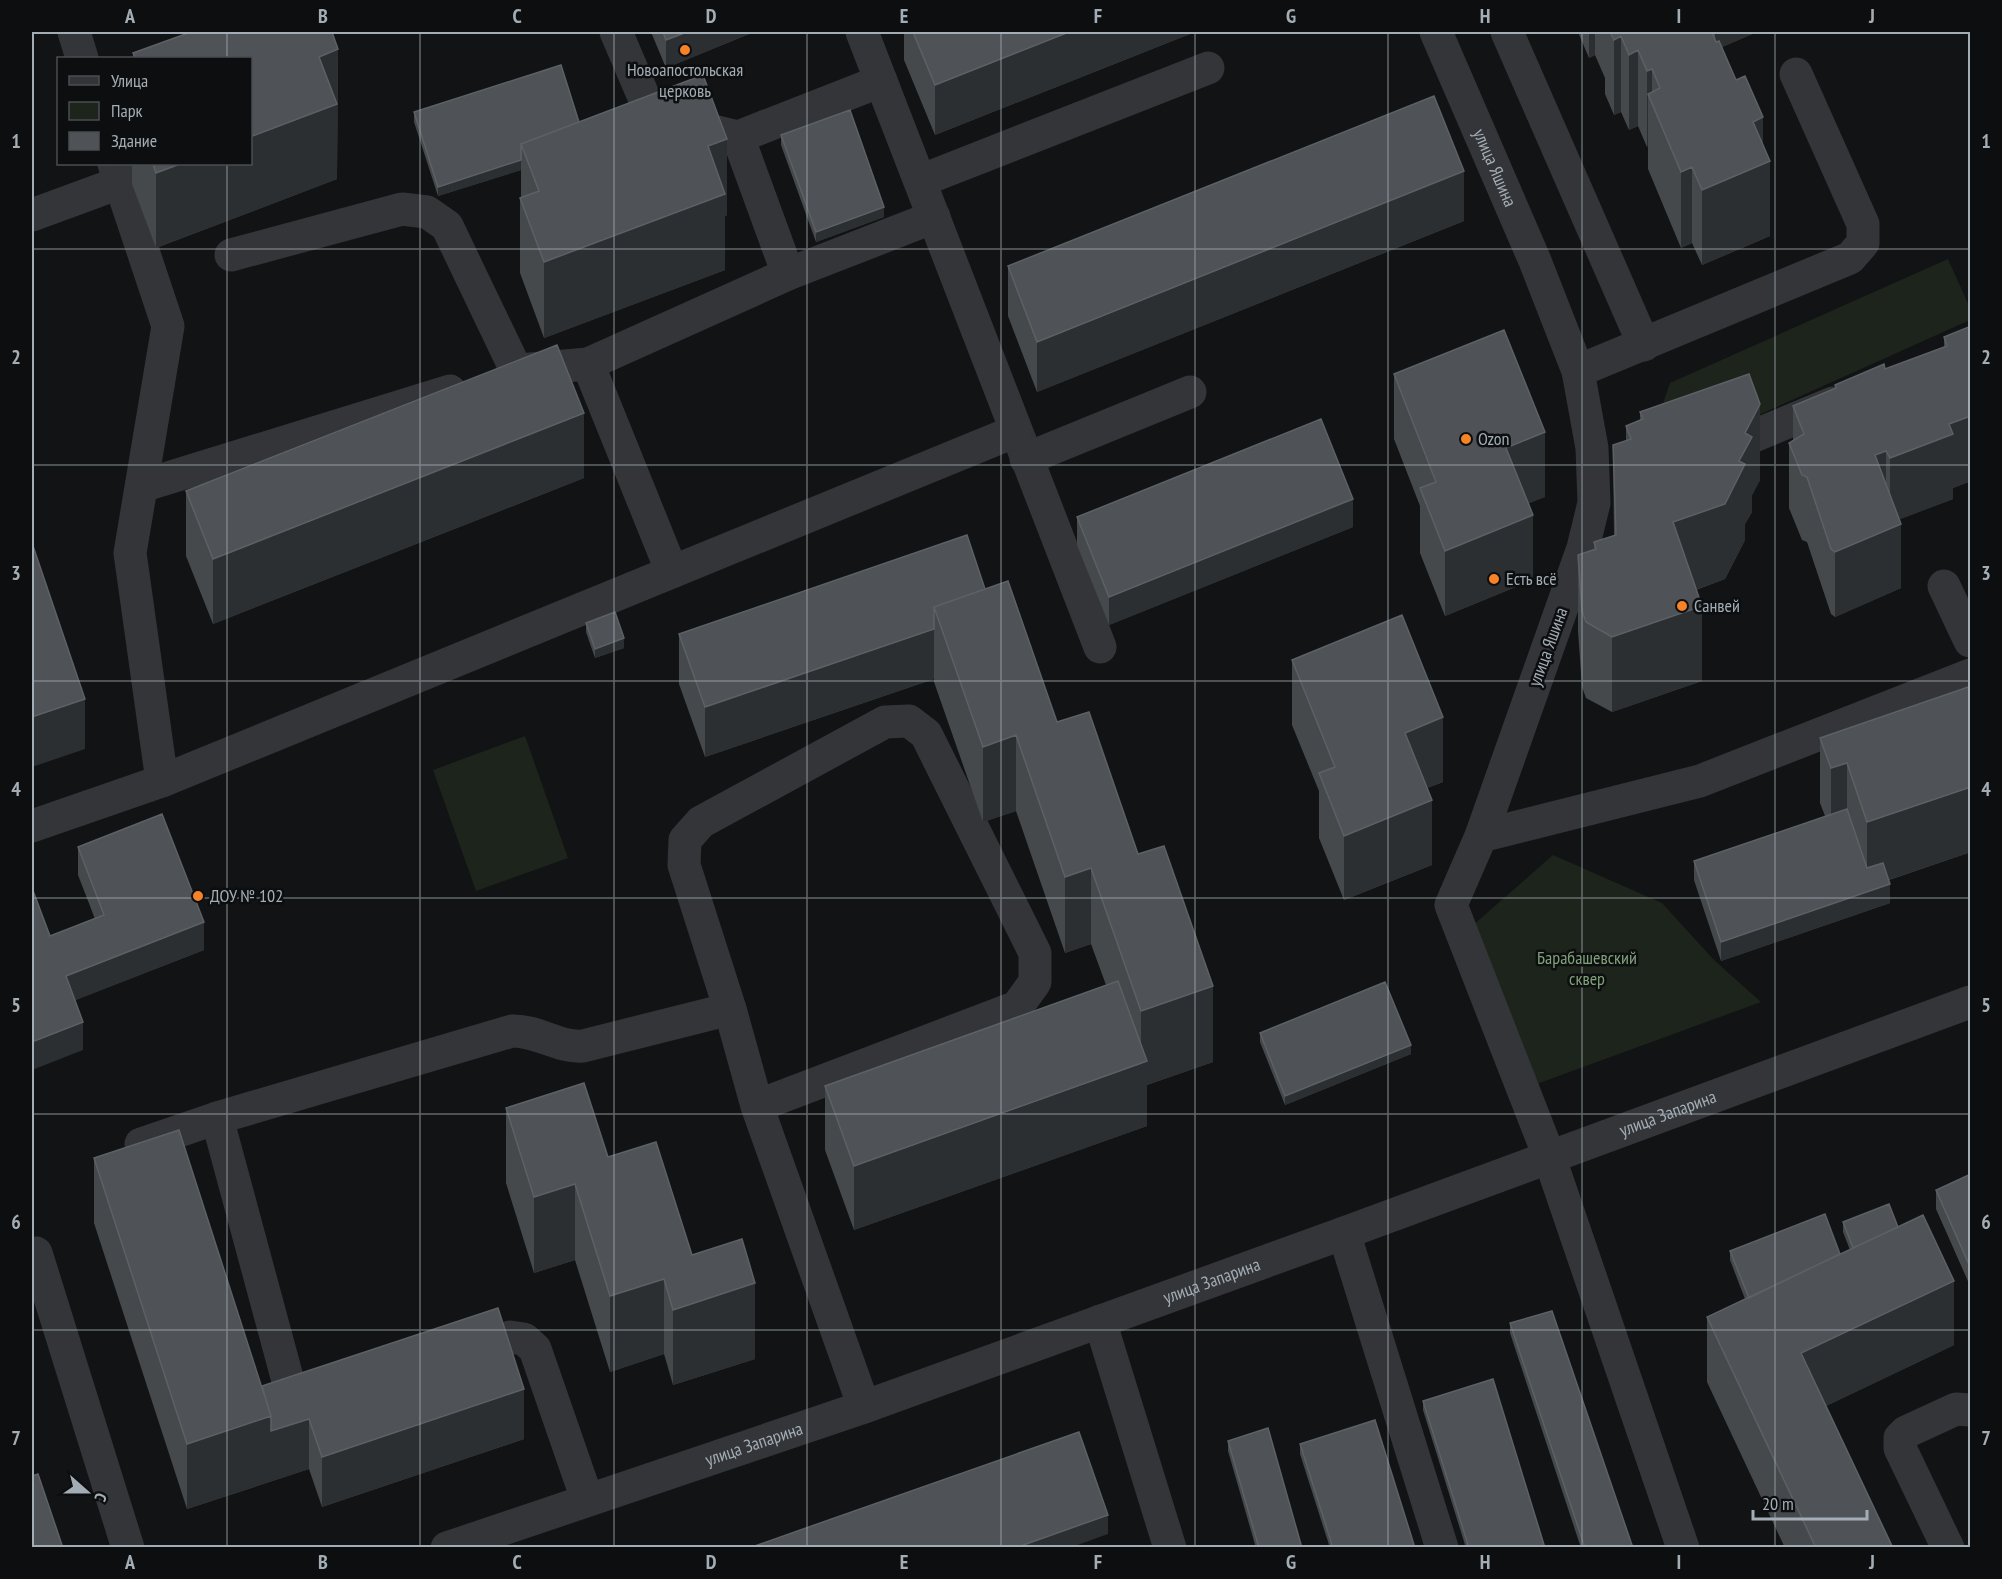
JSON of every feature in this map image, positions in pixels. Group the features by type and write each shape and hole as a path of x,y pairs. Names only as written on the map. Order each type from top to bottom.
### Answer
{"street":[{"path":"74,32 82,57"},
{"path":"616,32 646,102 664,119 738,137 881,81"},
{"path":"862,32 1100,647"},
{"name":"улица Яшина","path":"1436,32 1535,261 1578,371 1592,448 1594,503 1583,548 1481,836 1451,905 1549,1156 1683,1548"},
{"path":"1507,32 1644,345"},
{"path":"920,181 1208,68"},
{"path":"1578,371 1850,258 1863,243 1863,224 1796,74"},
{"path":"738,137 788,274"},
{"path":"32,215 116,173 168,326 130,553 162,781"},
{"path":"231,255 402,209 427,212 447,226 516,370"},
{"path":"142,486 516,370 588,364 788,274 934,217"},
{"path":"588,364 672,572"},
{"path":"32,826 162,781 672,572 1021,445 1190,392"},
{"path":"1693,462 1857,394"},
{"path":"1594,503 1627,489"},
{"path":"1944,586 1971,640"},
{"path":"1481,836 1700,781 1971,675"},
{"path":"757,1106 1017,1007 1035,982 1035,953 926,735 909,721 885,722 701,822 685,840 684,865 730,1009 757,1106 864,1407"},
{"name":"улица Запарина","path":"447,1548 864,1407 1971,1002"},
{"path":"141,1144 217,1118 512,1031 532,1033 573,1047 583,1046 730,1009"},
{"path":"217,1118 291,1392 296,1397 304,1398 350,1384"},
{"path":"1344,1233 1442,1548"},
{"path":"36,1253 128,1548"},
{"path":"1100,1322 1170,1548"},
{"path":"430,1361 510,1337 524,1339 535,1349 587,1499"},
{"path":"1948,1548 1900,1448 1900,1438 1906,1432 1956,1409 1971,1410"}],"green space":[{"path":"1948,259 1970,308 1970,320 1692,445 1661,409 1670,383"},
{"path":"525,736 568,858 476,891 433,770"},
{"name":"Барабашевский сквер","path":"1553,855 1662,903 1714,960 1761,1002 1534,1085 1472,926"}],"building":[{"path":"191,32 332,32 338,49 319,57 337,104 252,136 252,57 135,57 133,53"},
{"path":"663,32 687,32 666,40"},
{"path":"913,32 1069,32 935,85"},
{"path":"1610,32 1712,32 1716,42 1719,41 1736,80 1745,76 1763,117 1753,122 1770,161 1702,190 1692,167 1681,172 1648,94 1660,88 1652,69 1647,71 1638,50 1629,55 1621,36 1614,40"},
{"path":"561,65 579,122 521,144 521,160 438,187 414,112"},
{"path":"703,75 727,139 708,146 725,194 544,262 520,198 539,191 521,144"},
{"path":"1434,96 1464,171 1037,342 1008,266"},
{"path":"850,110 884,207 816,232 781,135"},
{"path":"153,165 177,165 156,173"},
{"path":"1971,326 1971,416 1949,424 1953,434 1890,458 1886,451 1875,455 1901,524 1835,552 1831,549 1807,477 1802,475 1789,443 1804,434 1793,406 1884,364 1885,369 1947,346 1944,337"},
{"path":"1504,330 1545,432 1506,448 1533,515 1445,551 1420,488 1436,482 1394,374"},
{"path":"557,345 584,413 213,559 186,491"},
{"path":"1749,374 1760,404 1745,433 1752,437 1739,461 1745,464 1725,504 1673,522 1702,606 1612,637 1586,622 1582,611 1578,555 1596,549 1594,542 1616,535 1613,445 1631,439 1626,426 1643,419 1640,412"},
{"path":"1321,419 1353,499 1109,597 1077,517"},
{"path":"967,535 985,589 934,607 934,629 705,707 679,634"},
{"path":"32,543 85,699 32,717"},
{"path":"1008,581 1057,722 1089,712 1138,854 1164,846 1213,986 1141,1011 1091,868 1065,877 1016,735 983,747 934,607"},
{"path":"615,612 624,638 595,649 586,623"},
{"path":"1402,615 1443,717 1405,733 1432,800 1344,836 1319,773 1335,767 1292,660"},
{"path":"1971,686 1971,787 1867,822 1847,763 1831,768 1820,738"},
{"path":"1847,809 1867,868 1883,863 1890,884 1721,942 1694,861"},
{"path":"162,814 204,922 66,976 83,1022 32,1042 32,888 50,936 104,915 78,847"},
{"path":"1118,981 1147,1061 854,1166 825,1086"},
{"path":"1385,982 1411,1045 1285,1096 1260,1033"},
{"path":"584,1083 608,1157 656,1142 692,1255 742,1239 755,1283 673,1310 664,1279 610,1296 575,1184 534,1197 506,1108"},
{"path":"179,1130 271,1416 187,1444 94,1158"},
{"path":"1971,1174 1971,1269 1936,1190"},
{"path":"1889,1204 1898,1227 1853,1248 1843,1222"},
{"path":"1825,1214 1840,1254 1749,1298 1730,1251"},
{"path":"1923,1215 1954,1281 1801,1353 1893,1548 1816,1548 1707,1317"},
{"path":"498,1308 524,1389 322,1457 309,1419 271,1431 271,1416 262,1386"},
{"path":"1552,1311 1633,1548 1585,1548 1510,1323"},
{"path":"1493,1379 1545,1548 1469,1548 1423,1401"},
{"path":"1375,1420 1415,1548 1333,1548 1300,1444"},
{"path":"1268,1428 1302,1548 1259,1548 1228,1441"},
{"path":"1079,1432 1108,1515 1015,1548 749,1548"},
{"path":"38,1474 63,1548 32,1548 32,1476"}],"place":[{"name":"Новоапостольская церковь","path":"685,50"},
{"name":"Ozon","path":"1466,439"},
{"name":"Есть всё","path":"1494,579"},
{"name":"Санвей","path":"1682,606"},
{"name":"ДОУ № 102","path":"198,896"}]}
